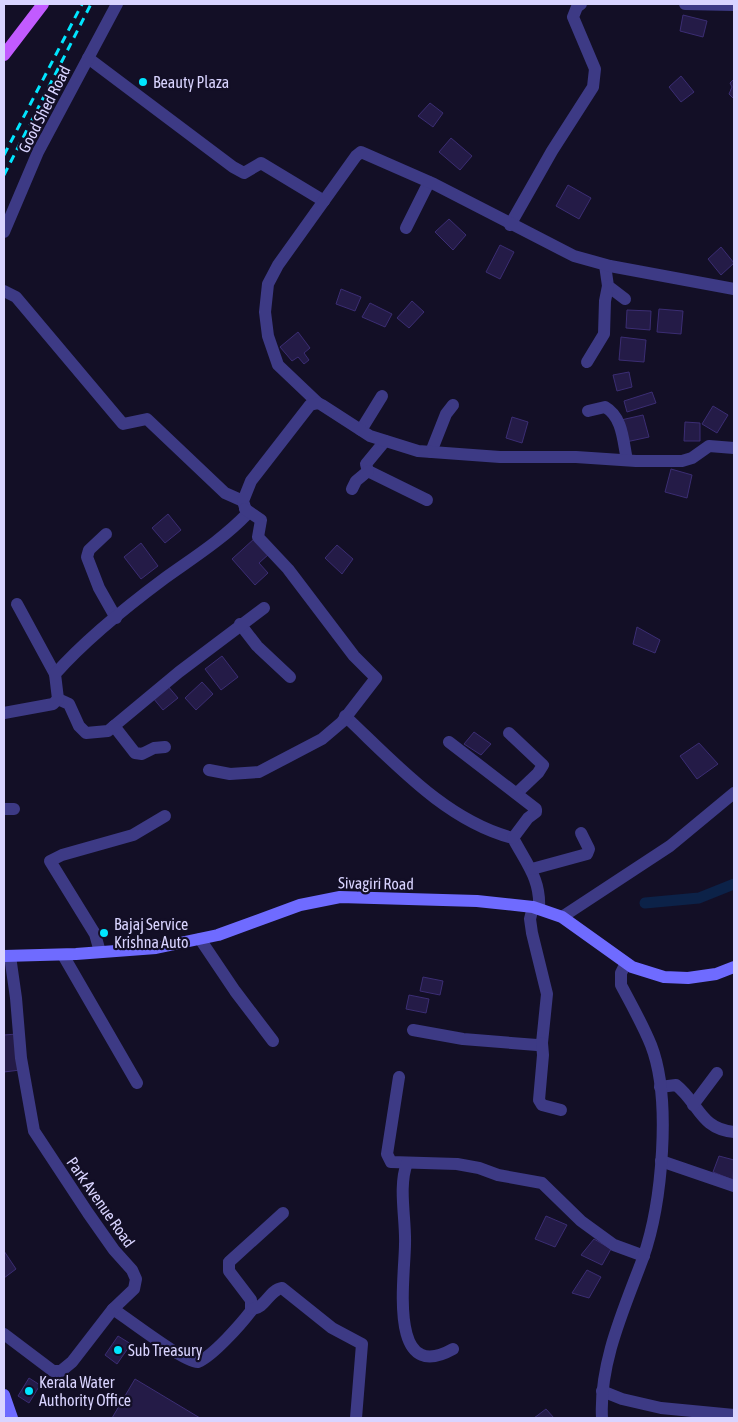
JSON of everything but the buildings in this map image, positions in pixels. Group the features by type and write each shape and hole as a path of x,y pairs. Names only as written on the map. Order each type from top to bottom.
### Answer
{"main road":[{"path":"4,53 44,4"},
{"name":"Sivagiri Road","path":"7,956 63,955 156,948 218,935 300,905 340,897 477,901 536,908 562,917 626,963 664,977 688,978 716,974 734,967"},
{"path":"4,1394 12,1418"}],"street":[{"name":"Good Shed Road","path":"4,232 38,152 117,4"},
{"path":"510,225 552,151 593,87 595,69 573,17 577,7 581,4"},
{"path":"685,4 734,5"},
{"path":"88,58 233,167 244,173 261,163 324,201"},
{"path":"734,290 605,265 574,256 429,182 361,152 356,156 278,265 268,284 264,312 268,336 278,365 318,403 370,436 418,451 500,457 576,457 682,461 692,458 709,446 734,448"},
{"path":"406,228 429,182"},
{"path":"587,362 604,334 605,301 608,286 605,265"},
{"path":"608,286 625,299"},
{"path":"4,291 16,297 123,424 147,419 226,493 244,505 260,520 258,537 288,569 354,656 376,678 335,729 322,739 259,772 230,774 209,770"},
{"path":"361,430 382,396"},
{"path":"55,674 71,656 116,618 234,527 247,514 244,505 252,481 310,405 318,403"},
{"path":"431,452 446,414 453,405"},
{"path":"588,411 605,407 613,411 618,418 627,460"},
{"path":"384,441 366,464 368,471 427,500"},
{"path":"352,490 356,481 368,471"},
{"path":"106,534 89,550 87,557 99,588 116,618"},
{"path":"17,604 55,674 58,699"},
{"path":"58,699 70,704 79,726 86,733 108,731 142,700 240,624 264,608"},
{"path":"240,624 257,646 290,678"},
{"path":"4,713 53,704 58,699"},
{"path":"345,716 400,767 462,817 496,834 513,838 532,869 540,895 530,919 547,994 539,1102 561,1110"},
{"path":"114,726 135,753 140,755 154,748 165,747"},
{"path":"509,734 543,765 538,773 517,793"},
{"path":"449,742 517,793 536,811 513,838"},
{"path":"562,917 670,846 734,793"},
{"path":"100,952 95,934 50,861 62,855 133,835 165,816"},
{"path":"532,869 587,854 589,850 581,833"},
{"path":"200,939 272,1041"},
{"path":"63,955 137,1084"},
{"name":"Park Avenue Road","path":"4,1334 53,1371 62,1371 72,1362 113,1309 134,1289 135,1277 132,1270 114,1250 88,1213 34,1131 21,1058 16,998 7,956"},
{"path":"602,1418 602,1391 608,1358 644,1256 659,1184 661,1161 660,1087 651,1045 621,984 621,973 626,963"},
{"path":"413,1030 463,1039 537,1045 542,1043"},
{"path":"693,1105 717,1074"},
{"path":"399,1077 387,1155 391,1162 457,1164 479,1168 498,1175 542,1183 587,1226 614,1245 644,1256"},
{"path":"660,1087 676,1085 707,1122 716,1129 734,1132"},
{"path":"661,1161 734,1186"},
{"path":"407,1163 404,1187 406,1244 403,1314 407,1341 414,1350 428,1356 440,1355 453,1349"},
{"path":"252,1309 250,1300 230,1272 228,1263 283,1213"},
{"path":"113,1309 164,1345 195,1362 215,1349 252,1309 259,1308 276,1290 282,1288 332,1328 362,1344 356,1418"},
{"path":"602,1391 622,1399 661,1408 734,1415"}],"waterway":[{"path":"645,903 699,898 734,884"}],"railway":[{"path":"4,155 82,4"},
{"path":"4,175 91,4"}],"place":[{"name":"Beauty Plaza","path":"143,82"},
{"name":"Bajaj Service Krishna Auto","path":"104,933"},
{"name":"Sub Treasury","path":"118,1350"},
{"name":"Kerala Water Authority Office","path":"29,1391"}]}
